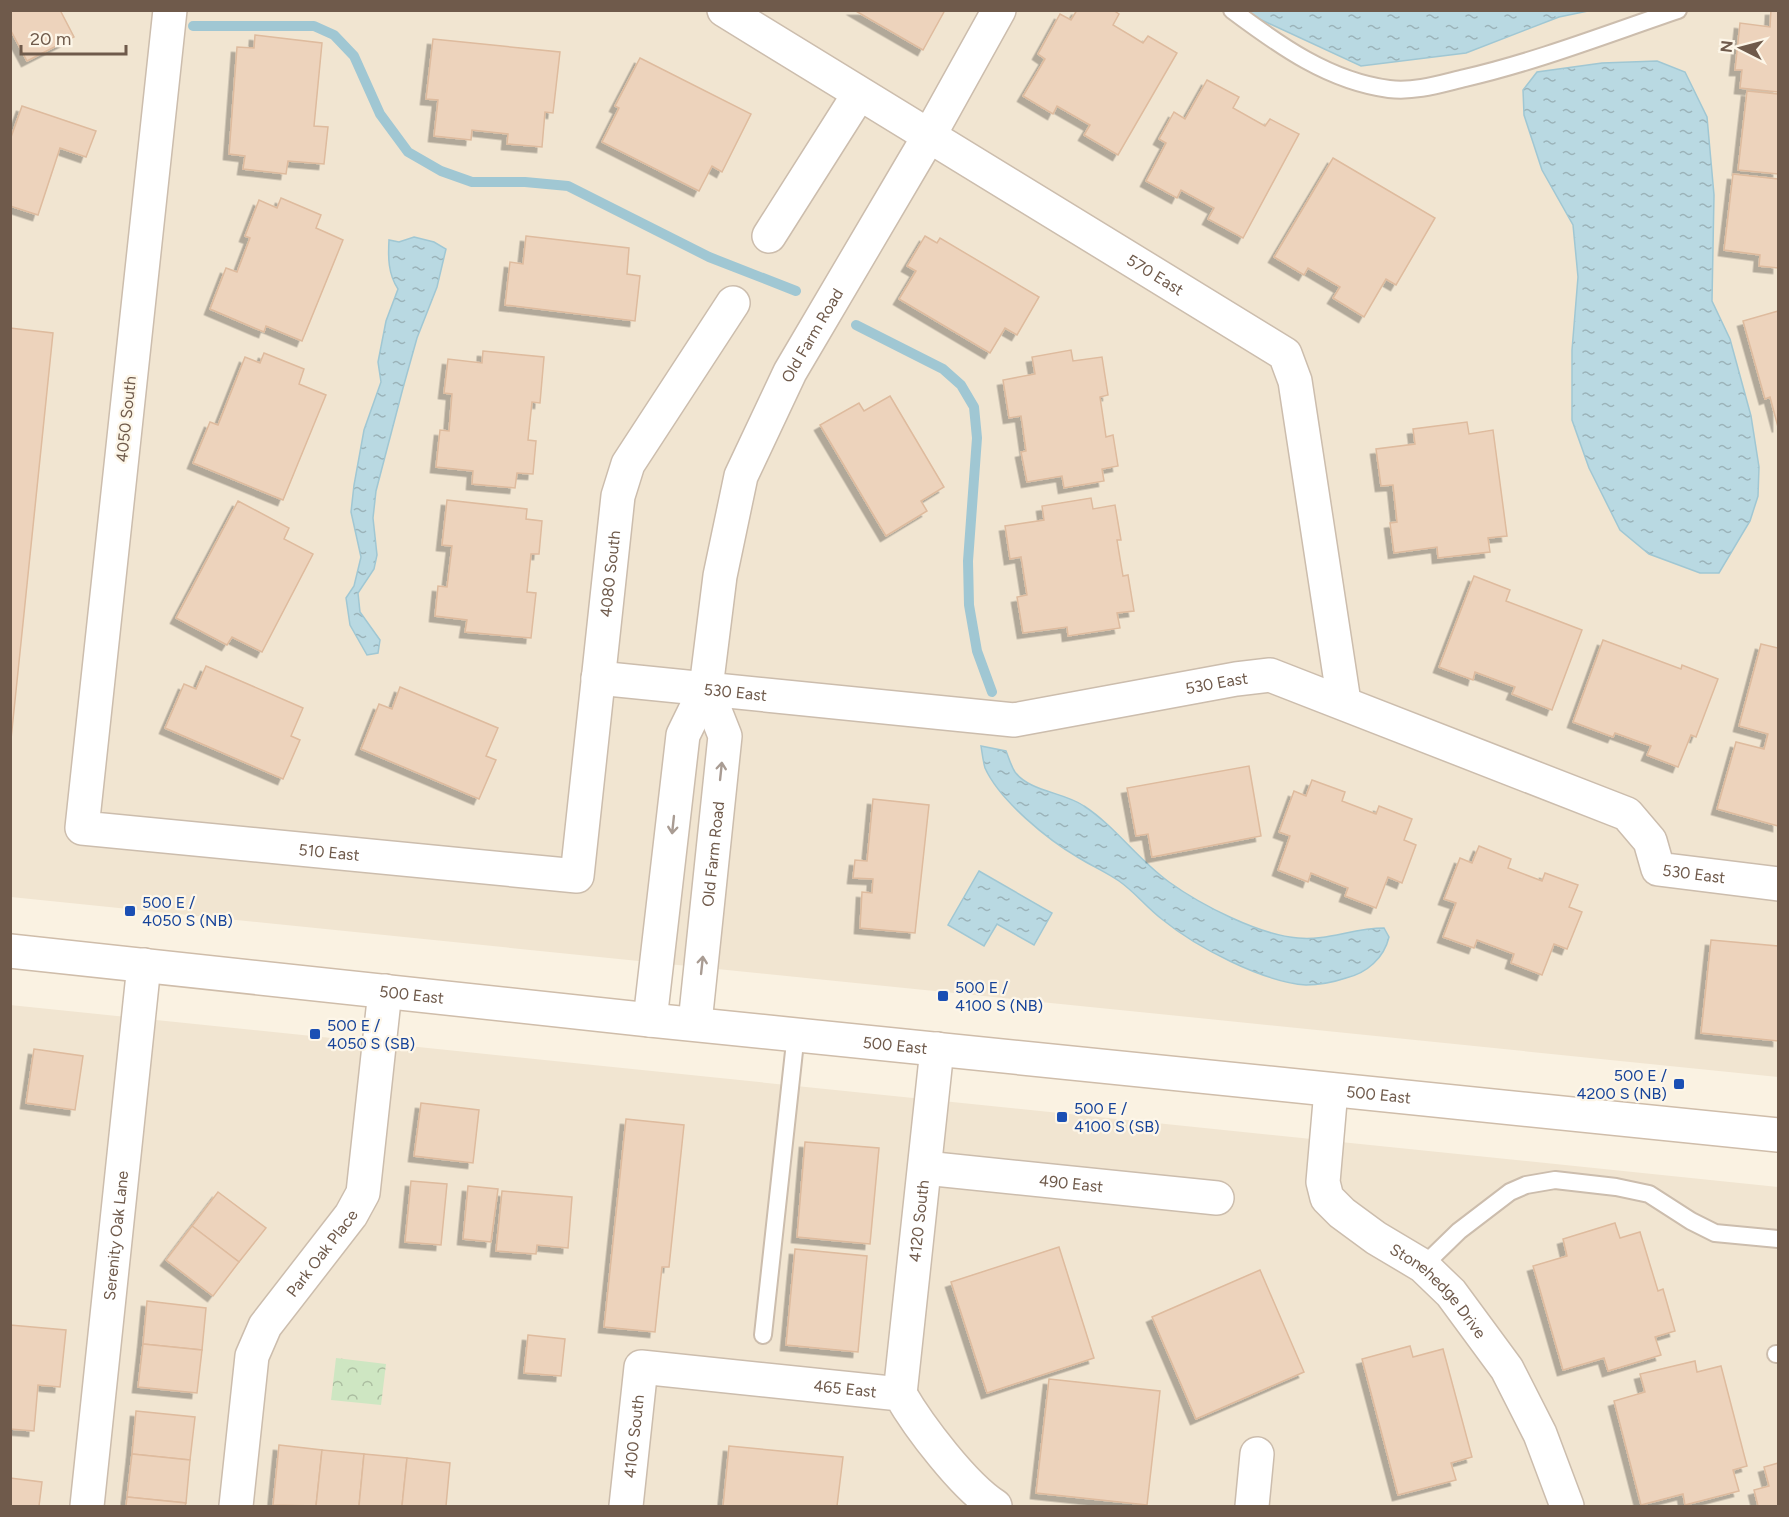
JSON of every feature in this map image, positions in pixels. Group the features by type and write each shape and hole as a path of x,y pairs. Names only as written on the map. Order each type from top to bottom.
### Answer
{"street":[{"name":"4050 South","path":"82,828 170,10"},
{"name":"570 East","path":"724,10 1285,354 1296,381 1344,702"},
{"name":"Old Farm Road","path":"650,1020 683,735 706,688 720,576 741,476 790,372 929,136 999,10"},
{"path":"769,236 859,94"},
{"name":"4080 South","path":"577,876 618,496 628,464 733,303"},
{"name":"530 East","path":"598,678 1014,720 1236,679 1270,675 1627,814 1650,841 1658,869 1779,884"},
{"name":"Old Farm Road","path":"696,1023 725,736 706,688"},
{"name":"510 East","path":"82,828 577,876"},
{"name":"500 East","path":"10,951 650,1020 796,1033 1779,1135"},
{"name":"Serenity Oak Lane","path":"87,1506 144,965"},
{"name":"Park Oak Place","path":"236,1506 252,1356 265,1326 351,1215 363,1193 386,991"},
{"name":"4120 South","path":"900,1394 937,1048"},
{"name":"Stonehedge Drive","path":"1331,1090 1323,1182 1327,1198 1342,1213 1377,1238 1423,1266 1451,1293 1507,1369 1540,1434 1567,1506"},
{"name":"490 East","path":"925,1168 1217,1198"},
{"name":"465 East","path":"641,1367 900,1394"},
{"name":"4100 South","path":"626,1506 641,1367"},
{"path":"900,1394 912,1414 964,1477 985,1500 995,1506"},
{"path":"1252,1506 1257,1454"}],"lane":[{"path":"1232,10 1299,58 1341,76 1388,88 1418,89 1506,68 1678,10"},
{"path":"763,1335 796,1033"},
{"path":"1423,1266 1459,1230 1510,1192 1526,1185 1555,1180 1616,1187 1649,1194 1690,1221 1715,1233 1779,1239"}],"shaded area":[{"path":"11,11 1778,11 1778,1077 11,897"},
{"path":"10,1005 1778,1187 1778,1506 11,1506"}],"green space":[{"path":"336,1358 386,1364 381,1405 331,1400"}],"water":[{"path":"1248,11 1588,11 1559,17 1466,53 1361,66 1255,17"},
{"path":"1657,61 1685,72 1707,117 1714,195 1712,301 1730,339 1751,416 1759,467 1758,496 1750,521 1719,573 1700,573 1649,554 1620,530 1589,468 1572,420 1572,350 1578,277 1573,225 1542,170 1524,115 1523,90 1537,72 1602,63"},
{"path":"414,237 434,242 446,249 437,287 417,338 376,491 373,518 377,555 374,569 358,593 360,612 380,640 378,653 367,655 350,625 346,598 354,586 361,557 351,512 354,485 364,430 381,382 378,362 386,321 398,289 390,271 389,240 399,242"},
{"path":"981,746 1006,751 1015,772 1021,779 1084,806 1096,814 1147,864 1169,882 1231,918 1266,931 1298,938 1319,938 1384,928 1389,937 1387,945 1374,963 1354,976 1306,985 1270,977 1211,952 1163,920 1119,881 1067,850 1026,819 992,781 985,768"},
{"path":"979,871 1052,913 1034,945 997,924 984,946 948,925"}],"building":[{"path":"10,10 60,10 74,37 27,61 10,29"},
{"path":"854,10 945,10 923,50"},
{"path":"1077,10 1113,10 1119,14 1113,25 1143,43 1148,36 1177,53 1118,155 1084,135 1090,125 1057,106 1053,114 1023,96 1045,59 1038,54 1060,14 1071,20"},
{"path":"1771,10 1778,10 1778,92 1740,88 1742,70 1735,70 1740,23 1770,27"},
{"path":"255,35 322,43 314,126 328,127 324,164 288,161 286,174 243,169 245,156 229,154 237,47 254,48"},
{"path":"433,39 560,52 553,113 545,112 542,147 507,144 508,134 472,130 471,140 434,136 438,100 426,99"},
{"path":"640,58 751,114 722,172 712,166 699,191 602,142 619,108 615,106"},
{"path":"1207,80 1239,97 1233,108 1265,126 1270,119 1299,134 1243,238 1208,219 1214,208 1181,190 1177,198 1146,181 1166,143 1159,139 1174,112 1185,119"},
{"path":"1747,91 1778,94 1778,174 1738,170"},
{"path":"22,106 96,131 86,157 60,148 38,215 10,206 10,140"},
{"path":"1333,158 1435,218 1396,285 1386,279 1364,317 1333,298 1340,287 1308,268 1304,275 1274,257"},
{"path":"1733,174 1778,179 1778,268 1759,266 1760,255 1724,250"},
{"path":"281,198 321,215 316,228 343,240 302,341 266,326 264,332 210,309 226,268 237,272 250,238 245,236 259,200 277,208"},
{"path":"526,236 629,248 627,274 640,276 635,321 505,305 510,262 523,264"},
{"path":"925,236 937,243 940,238 1039,297 1017,335 1005,328 990,353 899,299 916,271 907,266"},
{"path":"1778,311 1778,427 1770,397 1765,399 1743,321"},
{"path":"10,328 53,333 10,749"},
{"path":"1071,350 1073,361 1102,357 1108,395 1100,397 1106,437 1113,435 1118,466 1102,469 1104,481 1064,488 1062,476 1027,482 1021,452 1026,451 1021,416 1009,418 1003,380 1035,374 1032,357"},
{"path":"483,351 544,357 540,403 532,402 528,440 536,441 533,474 517,473 515,488 472,484 473,471 436,467 440,430 449,431 452,394 444,393 448,359 482,363"},
{"path":"264,353 304,369 299,384 326,395 283,500 193,463 210,422 218,425 245,357 260,363"},
{"path":"890,396 944,487 921,501 927,511 886,536 820,425 859,403 864,411"},
{"path":"1467,422 1469,434 1493,430 1507,536 1488,538 1490,552 1438,558 1437,547 1394,553 1390,523 1397,522 1393,485 1381,486 1376,449 1415,444 1413,429"},
{"path":"1091,498 1093,509 1115,505 1121,540 1117,540 1123,576 1128,575 1134,611 1117,613 1120,628 1068,636 1067,627 1023,633 1017,597 1027,595 1021,557 1010,559 1005,526 1044,520 1042,506"},
{"path":"447,500 527,509 526,519 542,521 539,554 531,554 527,592 536,593 531,638 465,632 467,620 435,616 438,586 447,587 452,546 442,545"},
{"path":"238,501 289,528 284,539 313,554 262,652 232,637 227,645 176,618"},
{"path":"1474,576 1510,590 1506,601 1582,630 1552,710 1512,694 1515,687 1475,672 1473,680 1439,667"},
{"path":"1603,640 1681,669 1682,665 1718,679 1696,737 1691,735 1678,767 1647,755 1651,746 1615,733 1613,737 1573,722"},
{"path":"1761,644 1778,648 1778,826 1717,809 1736,742 1764,749 1768,734 1739,726"},
{"path":"206,666 303,708 291,736 300,740 283,779 165,728 184,684 196,689"},
{"path":"400,687 498,728 486,756 496,760 479,799 361,749 379,704 392,709"},
{"path":"1249,766 1261,836 1152,857 1148,834 1136,836 1127,788"},
{"path":"1312,780 1345,792 1342,801 1376,814 1379,806 1412,819 1404,840 1416,845 1402,883 1388,877 1376,908 1345,896 1348,888 1311,873 1308,882 1278,870 1290,836 1279,832 1294,791 1306,796"},
{"path":"873,799 929,805 915,933 860,928 862,892 872,893 873,879 853,878 855,860 867,861"},
{"path":"1479,846 1511,859 1508,868 1542,881 1545,873 1578,885 1569,907 1582,912 1567,949 1554,944 1542,975 1511,963 1514,954 1477,940 1474,948 1443,937 1456,903 1444,899 1460,858 1472,863"},
{"path":"1711,940 1778,946 1778,1041 1701,1033"},
{"path":"34,1049 83,1056 75,1110 26,1103"},
{"path":"421,1103 479,1110 473,1163 414,1156"},
{"path":"626,1119 684,1125 669,1267 662,1267 655,1332 604,1327"},
{"path":"805,1142 879,1148 870,1244 797,1237"},
{"path":"411,1181 447,1184 441,1245 405,1242"},
{"path":"468,1186 498,1189 491,1242 463,1239"},
{"path":"502,1191 572,1197 568,1248 537,1245 536,1254 496,1251"},
{"path":"218,1192 266,1228 239,1262 192,1226"},
{"path":"1615,1223 1620,1238 1640,1232 1658,1291 1663,1289 1675,1331 1655,1337 1661,1355 1608,1371 1604,1358 1563,1370 1533,1266 1567,1256 1563,1239"},
{"path":"192,1226 239,1262 213,1296 166,1260"},
{"path":"1059,1247 1094,1358 987,1393 951,1282"},
{"path":"795,1249 867,1256 858,1352 786,1345"},
{"path":"1260,1270 1304,1372 1196,1419 1152,1317"},
{"path":"147,1301 206,1308 202,1350 143,1344"},
{"path":"10,1325 66,1330 60,1387 38,1385 34,1431 10,1429"},
{"path":"528,1335 565,1339 561,1376 524,1373"},
{"path":"143,1344 202,1350 197,1393 138,1387"},
{"path":"1410,1346 1413,1357 1443,1349 1472,1457 1451,1463 1456,1480 1398,1495 1362,1359"},
{"path":"1695,1361 1697,1372 1721,1366 1747,1466 1733,1470 1739,1491 1685,1505 1683,1494 1641,1505 1614,1401 1645,1392 1640,1374"},
{"path":"1049,1379 1160,1391 1147,1505 1036,1493"},
{"path":"136,1411 195,1417 190,1460 132,1454"},
{"path":"279,1445 322,1450 316,1506 273,1505"},
{"path":"729,1446 843,1457 837,1506 723,1506"},
{"path":"322,1450 364,1454 359,1506 316,1506"},
{"path":"132,1454 190,1460 186,1503 127,1497"},
{"path":"364,1454 407,1458 402,1506 359,1506"},
{"path":"407,1458 450,1463 446,1506 402,1506"},
{"path":"1778,1463 1778,1506 1758,1506 1754,1490 1769,1486 1764,1467"},
{"path":"10,1478 42,1482 39,1506 10,1506"},
{"path":"127,1497 186,1503 185,1506 126,1506"}],"waterway":[{"path":"193,26 314,26 334,35 354,56 380,114 408,152 441,171 472,182 525,182 568,186 709,257 796,291"},
{"path":"856,325 943,369 961,385 974,407 977,438 968,561 969,605 977,651 992,692"}],"place":[{"name":"500 E / 4050 S (NB)","path":"130,911"},
{"name":"500 E / 4100 S (NB)","path":"943,996"},
{"name":"500 E / 4050 S (SB)","path":"315,1034"},
{"name":"500 E / 4200 S (NB)","path":"1679,1084"},
{"name":"500 E / 4100 S (SB)","path":"1062,1117"}]}
